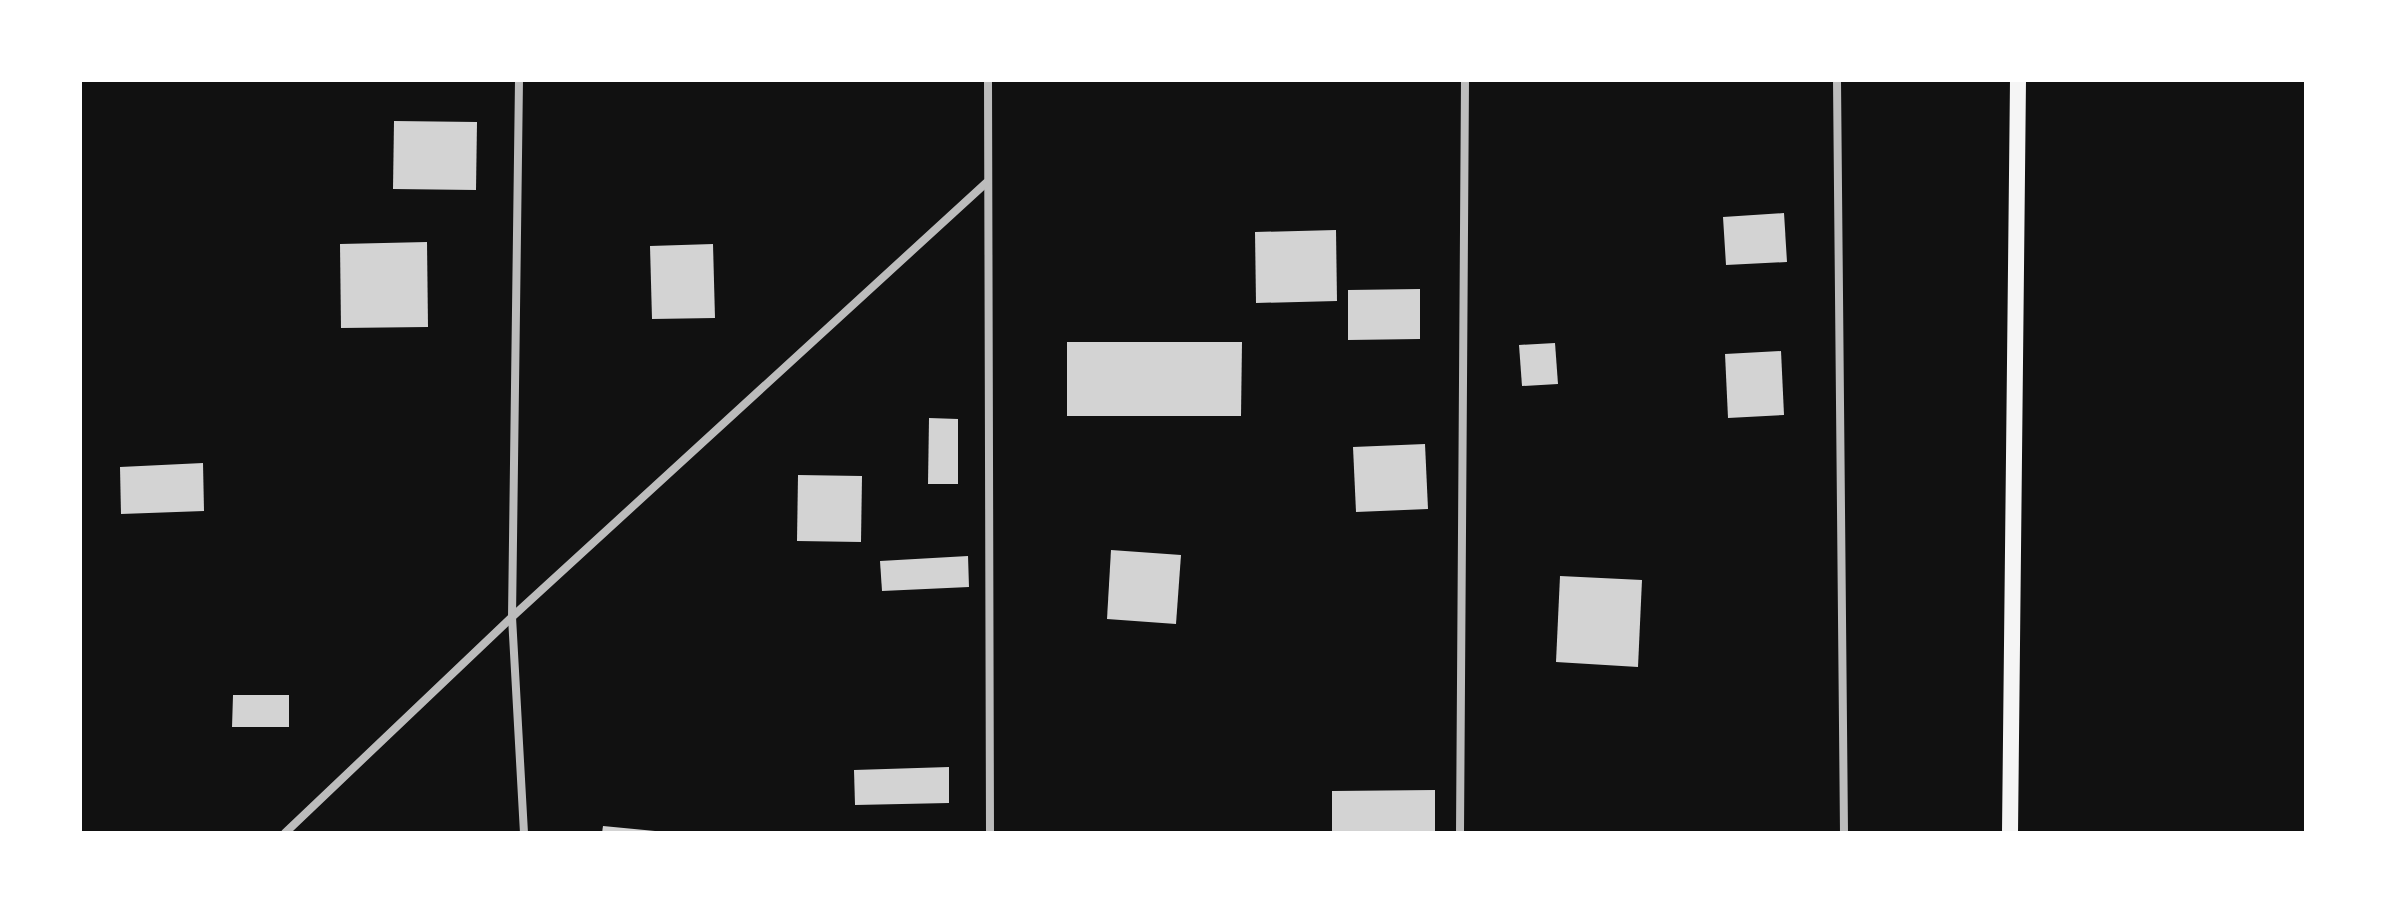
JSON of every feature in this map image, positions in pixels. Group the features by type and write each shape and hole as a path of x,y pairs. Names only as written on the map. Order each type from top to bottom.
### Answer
{"main road":[{"path":"2010,833 2018,80"}],"street":[{"path":"519,80 512,617 524,833"},
{"path":"988,80 990,833"},
{"path":"1460,833 1465,80"},
{"path":"1837,80 1844,833"},
{"path":"285,833 512,617 986,183"}],"building":[{"path":"394,121 477,122 476,190 393,189"},
{"path":"1784,213 1787,262 1726,265 1723,217"},
{"path":"1336,230 1337,301 1256,303 1255,232"},
{"path":"427,242 428,327 341,328 340,244"},
{"path":"713,244 715,318 652,319 650,246"},
{"path":"1420,289 1420,339 1348,340 1348,290"},
{"path":"1067,342 1242,342 1241,416 1067,416"},
{"path":"1555,343 1558,384 1522,386 1519,345"},
{"path":"1781,351 1784,415 1728,418 1725,354"},
{"path":"929,418 958,419 958,484 928,484"},
{"path":"1425,444 1428,509 1356,512 1353,447"},
{"path":"203,463 204,511 121,514 120,467"},
{"path":"798,475 862,476 861,542 797,541"},
{"path":"1111,550 1181,555 1176,624 1107,619"},
{"path":"968,556 969,587 882,591 880,561"},
{"path":"1560,576 1642,580 1638,667 1556,662"},
{"path":"233,695 289,695 289,727 232,727"},
{"path":"949,767 949,803 855,805 854,770"},
{"path":"1435,790 1435,833 1332,833 1332,791"},
{"path":"603,826 655,831 655,833 602,833"}]}
